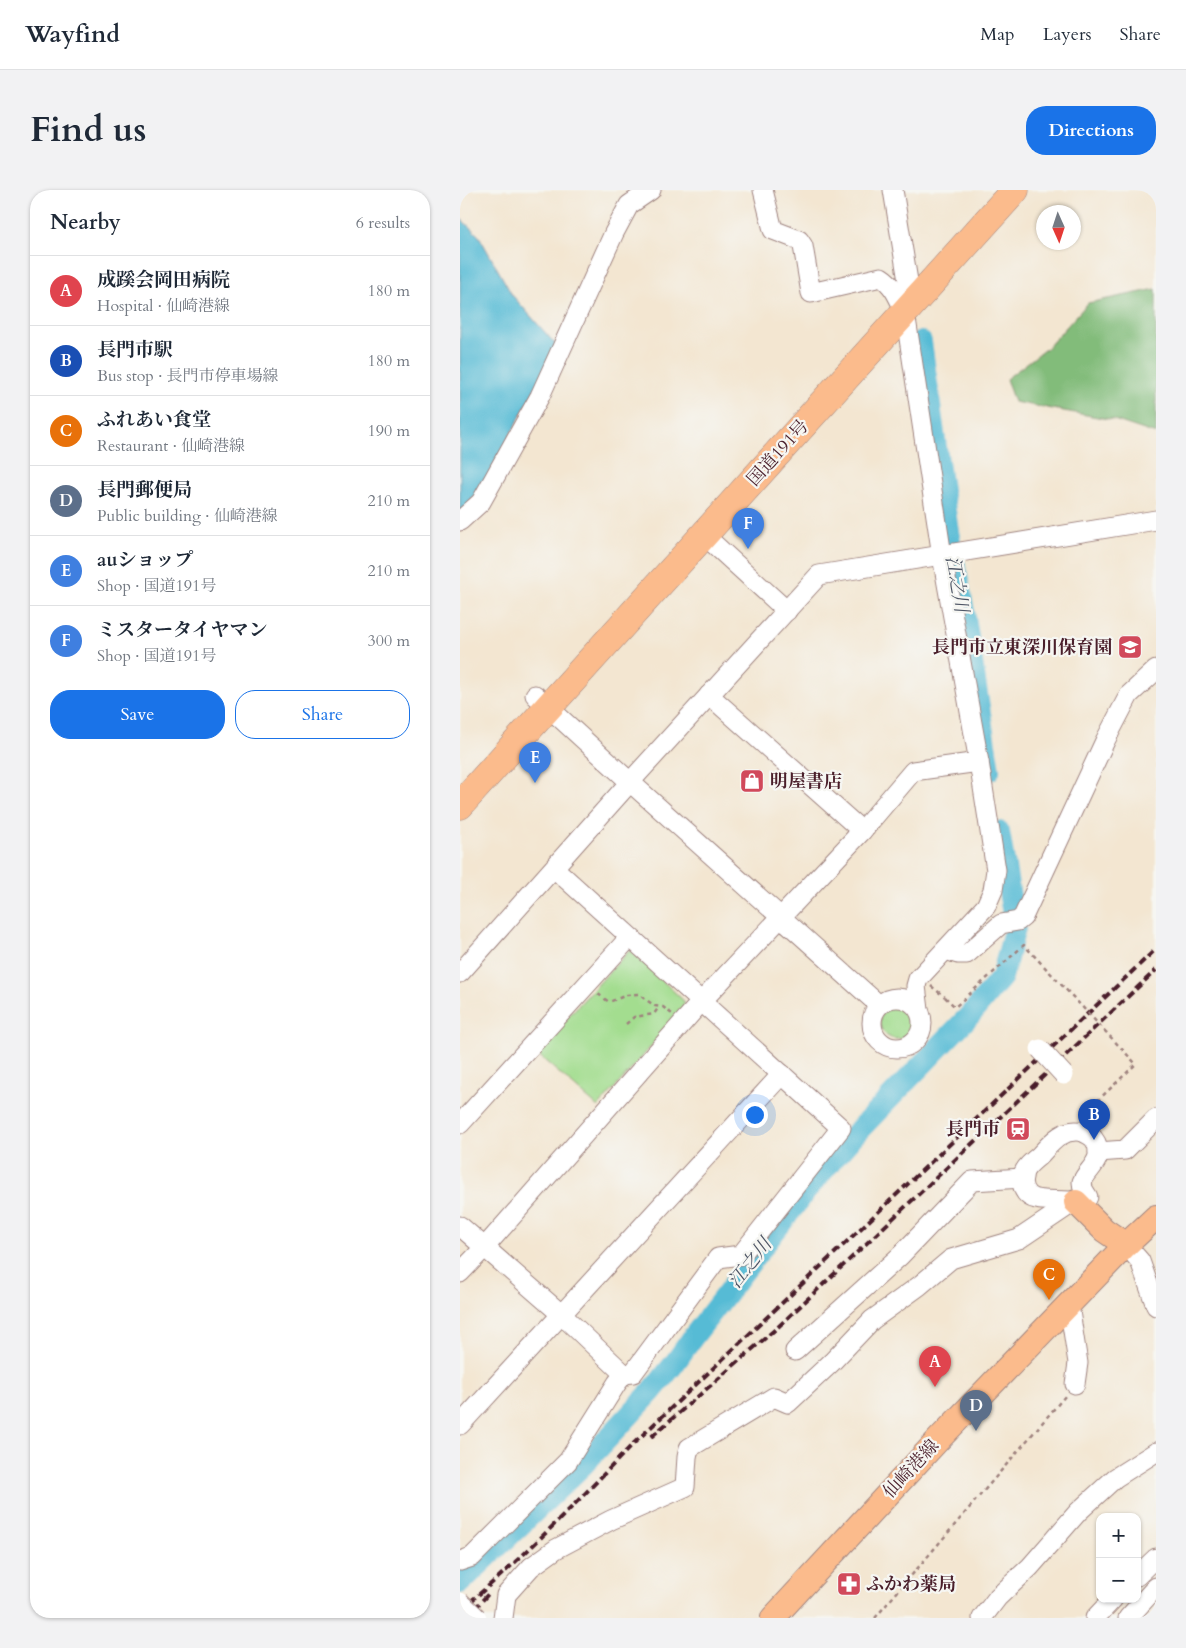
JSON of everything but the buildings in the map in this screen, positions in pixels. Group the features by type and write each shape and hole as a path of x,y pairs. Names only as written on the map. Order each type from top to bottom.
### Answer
{"highway":[{"name":"国道191号","path":"460,778 542,701 704,535 990,190"},
{"name":"国道191号","path":"460,805 542,701 903,296 1014,190"}],"main road":[{"path":"1082,1199 1104,1230 1126,1245"},
{"name":"仙崎港線","path":"773,1618 939,1439 1126,1245 1156,1217"}],"street":[{"path":"460,521 481,502 540,396 614,233 629,205 650,190"},
{"path":"762,190 773,230 799,240 803,246 811,293 877,277 887,281 903,296"},
{"path":"892,190 903,296 942,556 979,762 996,870 995,880 986,906 918,980 916,986 922,1021 919,1035 910,1045 896,1048 882,1044 873,1032 872,1018 879,1005 892,998 912,1002 919,1010"},
{"path":"460,973 630,782 819,575 1156,520"},
{"path":"704,535 787,611"},
{"path":"946,950 958,954 967,954 1001,924 1018,921 1023,917 1105,741 1129,695 1156,670"},
{"path":"709,695 862,831"},
{"path":"542,701 879,1005"},
{"path":"460,1272 484,1248 700,1002 862,831 913,772 979,762"},
{"path":"460,1226 561,1314 624,1374 633,1374 718,1258 740,1255 841,1128 629,938 554,868"},
{"path":"990,898 998,908 1001,924"},
{"path":"460,1124 629,938"},
{"path":"1040,1049 1064,1075"},
{"path":"460,1425 782,1074"},
{"path":"1098,1152 1125,1150 1156,1120"},
{"path":"1068,1132 1080,1132 1091,1136 1098,1147 1095,1163 1084,1176 1082,1182 1082,1199 1035,1199 1029,1197 1022,1184 1026,1169 1059,1136 1068,1132"},
{"path":"795,1351 900,1256 972,1181 1023,1178"},
{"path":"503,1618 506,1595 530,1567 556,1548 611,1520 685,1487 689,1448 774,1397 788,1403 832,1362 872,1320 919,1286 951,1259 1019,1240 1064,1208 1082,1199"},
{"path":"1126,1245 1140,1261 1156,1306"},
{"path":"1069,1305 1078,1363 1075,1384"},
{"path":"460,1561 472,1557 568,1461 624,1374"},
{"path":"982,1618 998,1597 1030,1566 1078,1512 1115,1478 1156,1452"},
{"path":"1141,1572 1156,1558"},
{"path":"1128,1618 1152,1598"},
{"path":"460,1602 477,1618"},
{"path":"1095,1618 1109,1603"}],"path":[{"path":"931,986 955,1007 1024,945 1136,1064 1083,1114"},
{"path":"587,984 604,1000 609,1002 627,995 638,994 667,1010 682,1023"},
{"path":"626,1024 634,1017 654,1014 659,1007"},
{"path":"875,1618 1075,1384"}],"green space":[{"path":"1156,289 1156,434 1114,420 1014,402 1006,379 1048,347 1088,303"},
{"path":"630,950 684,1001 684,1009 598,1107 535,1052"},
{"path":"897,1005 904,1006 909,1010 913,1015 913,1029 909,1034 904,1038 897,1039 890,1038 885,1034 881,1029 880,1022 881,1015 885,1010 890,1006"}],"water":[{"path":"460,218 479,236 512,295 558,347 480,491 460,513"}],"waterway":[{"name":"江之川","path":"921,342 948,532 964,612 989,770"},
{"name":"江之川","path":"999,832 1013,914"},
{"name":"江之川","path":"460,1583 583,1465 651,1392 809,1187 854,1135 971,1014 1002,977 1015,928"}],"railway":[{"path":"460,1610 527,1551 632,1445 1156,949"},
{"path":"651,1437 778,1327 1156,970"},
{"path":"466,1618 490,1592"}],"place":[{"name":"ミスタータイヤマン","path":"748,549"},
{"name":"長門市立東深川保育園","path":"1130,647"},
{"name":"明屋書店","path":"752,781"},
{"name":"auショップ","path":"535,783"},
{"name":"長門市","path":"1018,1129"},
{"name":"長門市駅","path":"1094,1140"},
{"name":"ふれあい食堂","path":"1049,1300"},
{"name":"成蹊会岡田病院","path":"935,1387"},
{"name":"長門郵便局","path":"976,1431"},
{"name":"ふかわ薬局","path":"849,1584"}]}
